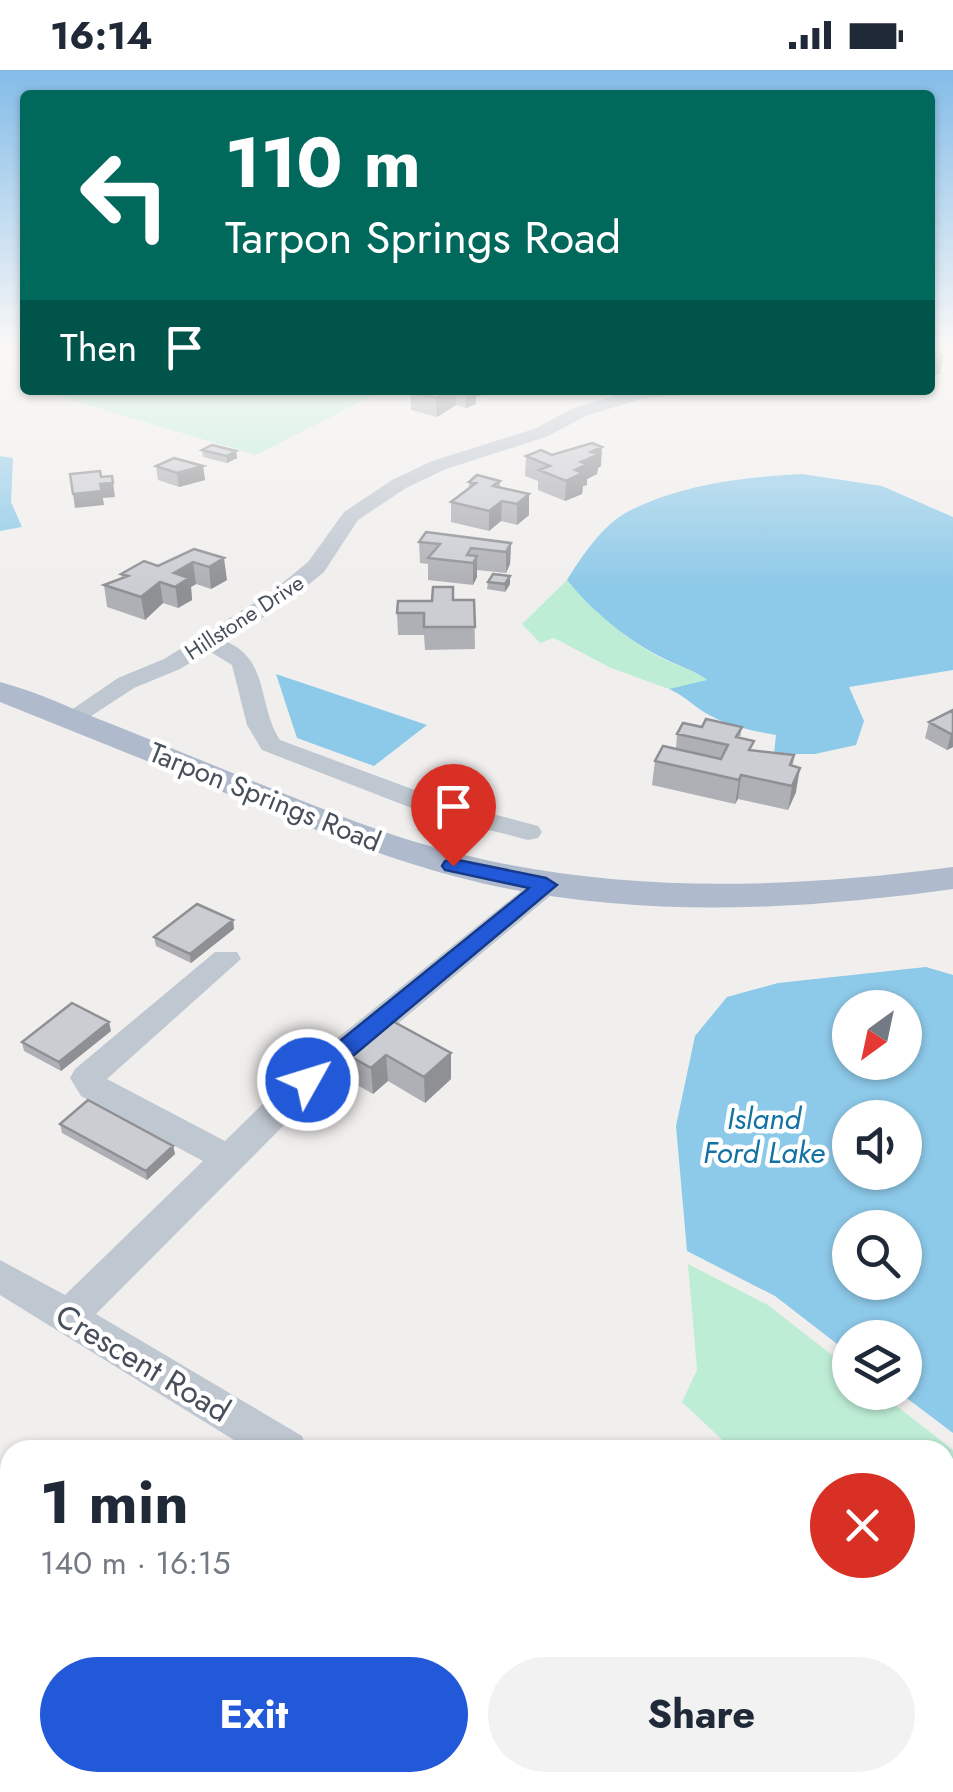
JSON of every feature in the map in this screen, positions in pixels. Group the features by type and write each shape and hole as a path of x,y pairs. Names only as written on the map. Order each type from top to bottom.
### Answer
{"main road":[{"name":"Tarpon Springs Road","path":"0,691 409,853 546,885 733,900 800,897 953,878"}],"street":[{"name":"Hillstone Drive","path":"79,723 294,587 316,567 352,516 418,474 552,427"},
{"path":"208,642 233,653 242,662 263,735 271,745 419,802 528,832"},
{"path":"67,1318 308,1080 546,885"},
{"path":"226,959 95,1068 88,1078 93,1087 229,1159"},
{"name":"Crescent Road","path":"0,1276 270,1440"}],"green space":[{"path":"163,427 310,427 256,455"},
{"path":"567,580 625,635 651,653 708,681 669,689 611,668 554,638 540,643 522,624"},
{"path":"688,1264 768,1305 832,1355 832,1410 902,1410 940,1440 722,1440 682,1402 697,1370"}],"water":[{"path":"0,456 13,458 11,502 22,527 0,531"},
{"path":"802,474 882,486 953,517 953,670 849,687 864,721 856,745 815,754 774,754 776,735 719,720 669,689 707,680 624,634 567,580 602,532 629,511 670,494 714,483"},
{"path":"276,674 427,725 374,766 297,738"},
{"name":"Island Ford Lake","path":"926,967 953,975 953,1433 922,1410 922,1320 832,1320 832,1340 775,1296 687,1251 676,1126 695,1036 727,997 778,983"}],"building":[{"path":"592,443 602,447 591,452 599,454 581,462 588,464 575,470 583,473 566,481 539,470 550,466 526,456 541,450 552,455"},
{"path":"212,445 236,451 227,456 202,450"},
{"path":"174,458 203,466 177,473 156,466"},
{"path":"100,471 101,477 112,476 113,483 100,484 102,491 73,494 70,474"},
{"path":"477,475 500,481 493,486 529,494 517,504 502,501 489,511 451,502 476,483 469,482"},
{"path":"426,532 511,543 506,552 471,548 467,555 477,556 473,563 428,558 440,544 419,542"},
{"path":"194,549 224,558 209,567 193,562 174,573 189,578 175,587 160,582 141,597 104,585 128,576 121,574 144,561 158,566"},
{"path":"493,574 510,576 505,584 488,582"},
{"path":"433,587 453,587 453,600 474,600 475,627 424,627 424,613 397,613 398,601 432,601"},
{"path":"953,710 951,734 929,722"},
{"path":"706,719 742,727 736,737 754,741 749,750 794,755 790,765 800,768 792,786 741,775 739,780 655,761 663,746 721,759 728,745 677,734 683,723 702,727"},
{"path":"197,904 233,920 190,954 154,937"},
{"path":"72,1003 109,1022 59,1062 22,1042"},
{"path":"385,1017 451,1053 424,1077 386,1055 371,1068 343,1052"},
{"path":"88,1100 173,1146 146,1171 60,1124"}],"route":[{"path":"308,1080 546,885 453,866"}]}
